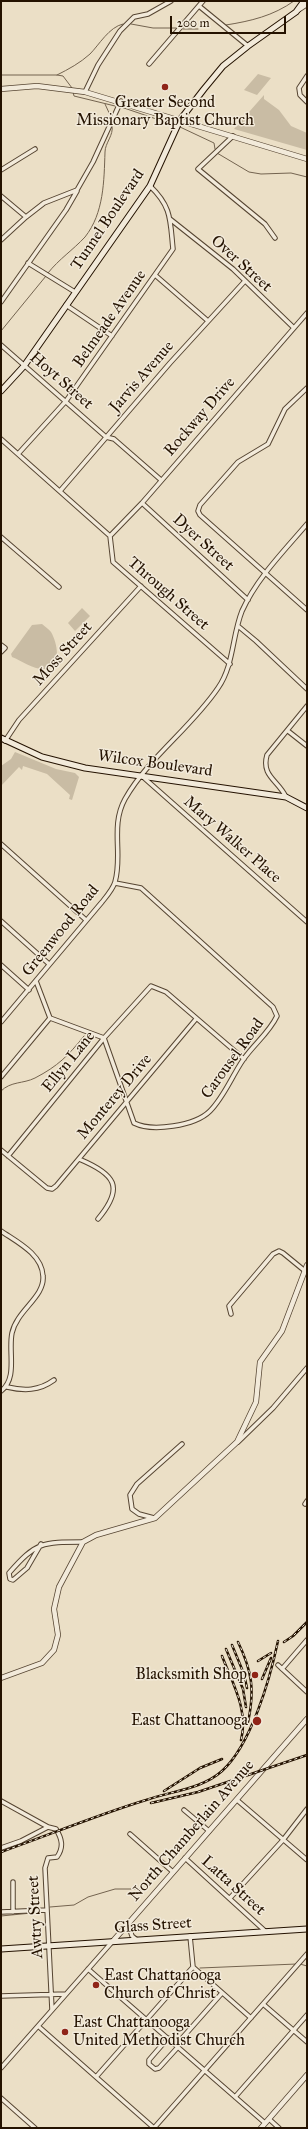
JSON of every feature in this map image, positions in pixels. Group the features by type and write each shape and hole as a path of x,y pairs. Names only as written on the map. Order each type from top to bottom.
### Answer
{"main road":[{"path":"296,12 304,1"},
{"name":"Tunnel Boulevard","path":"1,391 24,366 150,186 180,120 223,66 248,46 296,12"},
{"name":"Wilcox Boulevard","path":"3,740 53,761 85,768 286,797 307,808"},
{"name":"Glass Street","path":"1,1949 307,1929"}],"street":[{"path":"85,92 98,65 120,31 134,17 148,14 171,1"},
{"path":"149,64 203,1"},
{"name":"Tunnel Boulevard","path":"296,12 307,4"},
{"path":"199,6 248,46"},
{"path":"307,76 299,88 300,95 307,102"},
{"path":"1,89 37,86 85,92 121,101 307,159"},
{"path":"1,302 66,210 93,162 121,101"},
{"path":"233,136 198,169 265,224 275,238"},
{"path":"1,170 35,149"},
{"name":"Belmeade Avenue","path":"18,454 66,401 173,249 169,225 170,219 163,198 150,186"},
{"path":"1,240 26,216 49,200 77,190"},
{"path":"1,196 26,216"},
{"name":"Over Street","path":"170,219 233,269 244,282 294,328"},
{"path":"28,263 75,292"},
{"path":"155,275 208,321"},
{"name":"Jarvis Avenue","path":"60,490 244,282"},
{"path":"66,305 112,336"},
{"name":"Rockway Drive","path":"110,536 142,503 307,314"},
{"name":"Hoyt Street","path":"1,345 106,437 114,439 161,480"},
{"path":"307,388 284,409 268,444 238,462 200,505 198,511 200,515 307,610"},
{"path":"1,439 110,536"},
{"name":"Dyer Street","path":"142,503 248,600"},
{"name":"Greenwood Road","path":"1,1022 29,990 115,883 117,817 125,799 142,776 218,689 230,664 238,626 248,600 265,573 307,524"},
{"name":"Through Street","path":"110,536 113,562 230,664"},
{"path":"1,537 59,587"},
{"name":"Moss Street","path":"3,740 19,720 141,586"},
{"path":"238,626 307,689"},
{"path":"1,644 5,648 1,652"},
{"path":"286,797 282,789 266,770 265,762 267,755 307,706"},
{"path":"288,731 307,746"},
{"name":"Mary Walker Place","path":"142,776 307,922"},
{"path":"1,845 86,920"},
{"name":"Carousel Road","path":"104,1038 134,1123 143,1127 171,1126 191,1121 209,1112 244,1059 272,1027 277,1016 273,1007 141,888 115,883"},
{"path":"1,921 49,964"},
{"path":"1,965 29,990"},
{"path":"36,981 50,1018 104,1038"},
{"name":"Ellyn Lane","path":"8,1156 104,1038 151,986 166,992 196,1019"},
{"path":"1,1077 50,1018"},
{"path":"196,1019 244,1059"},
{"name":"Monterey Drive","path":"8,1156 40,1183 52,1189 79,1159 196,1019"},
{"path":"1,1150 8,1156"},
{"path":"79,1159 100,1167 110,1178 115,1190 111,1202 98,1220"},
{"path":"1,1231 37,1258 44,1275 40,1292 23,1310 12,1333 10,1376 7,1387 1,1391"},
{"path":"231,1314 229,1306 273,1254 279,1251 284,1253 305,1271"},
{"path":"238,1442 256,1402 260,1362 282,1330 307,1265"},
{"path":"41,1544 27,1568 13,1580 10,1579 9,1573 29,1552 41,1544 56,1542 83,1542 96,1535 155,1518 273,1408 307,1368"},
{"path":"7,1387 30,1390 45,1387 54,1380"},
{"path":"155,1518 139,1514 132,1509 130,1495 137,1484 182,1444"},
{"path":"1,1678 42,1663 54,1650 58,1635 54,1609 59,1587 83,1542"},
{"path":"282,1669 307,1640"},
{"path":"278,1665 307,1692"},
{"name":"North Chamberlain Avenue","path":"1,2068 307,1719"},
{"path":"236,1800 307,1860"},
{"path":"1,1801 48,1827"},
{"path":"230,1898 283,1840 307,1809"},
{"path":"184,1810 209,1831"},
{"path":"1,1848 22,1840 48,1827"},
{"name":"Awtry Street","path":"48,1827 56,1829 62,1839 62,1851 57,1857 48,1858 45,1868 52,2010"},
{"path":"130,1834 172,1872"},
{"name":"Latta Street","path":"184,1858 265,1931"},
{"path":"13,1882 13,1912"},
{"path":"1,1912 47,1910"},
{"path":"128,1923 132,1936 137,1940"},
{"path":"190,1936 193,1967 251,2018"},
{"path":"38,2026 154,2128 307,1954"},
{"path":"96,2077 193,1967"},
{"path":"88,1969 235,2097 279,2128"},
{"path":"1,1996 52,1993 66,1994"},
{"path":"168,2038 150,2060 149,2064 155,2069 159,2068 222,1993"},
{"path":"263,2004 307,2042"},
{"path":"235,2097 307,2015"},
{"path":"261,2128 307,2075"},
{"path":"1,2098 36,2128"}],"shaded area":[{"path":"258,74 271,78 257,95 244,90"},
{"path":"264,95 264,99 279,110 291,126 307,133 307,150 234,129"},
{"path":"82,608 90,616 75,631 68,623"},
{"path":"42,624 51,632 53,636 57,654 51,668 45,669 28,665 12,657 11,654 32,625"},
{"path":"15,752 56,769 75,773 79,777 72,800 69,799 70,795 47,774 23,766 22,770 19,767 1,786 1,766 11,759"}],"waterway":[{"path":"226,25 262,17 278,11 294,1"},
{"path":"57,75 74,66 90,54 109,32 123,24"},
{"path":"131,24 153,28 176,28"},
{"path":"183,29 198,29"},
{"path":"1,75 63,76 72,88"},
{"path":"73,92 74,96 115,106"},
{"path":"105,104 111,117"},
{"path":"121,107 174,125"},
{"path":"48,273 85,237 96,218 102,196 105,149 112,133 112,126"},
{"path":"180,127 214,143 215,149"},
{"path":"217,153 249,172 261,174 291,173 307,177"},
{"path":"1,331 46,276"},
{"path":"1,1091 13,1084 31,1080 50,1069 68,1055 84,1036"},
{"path":"50,1907 74,1905 88,1897 115,1889 141,1889"},
{"path":"1,1916 42,1912"},
{"path":"200,1968 297,1964"},
{"path":"300,1964 307,1966"}],"railway":[{"path":"284,1642 293,1636 307,1622"},
{"path":"1,1852 128,1806 196,1786 222,1771 232,1760 242,1745 258,1710 270,1674 278,1641"},
{"path":"238,1642 243,1652 251,1681 252,1690 248,1722"},
{"path":"232,1645 244,1674 247,1688"},
{"path":"226,1649 243,1689 246,1707"},
{"path":"258,1661 271,1653"},
{"path":"222,1656 235,1686 241,1708 243,1718 241,1740"},
{"path":"262,1679 271,1658"},
{"path":"151,1803 198,1792 307,1755"},
{"path":"164,1791 200,1768 222,1759"}],"place":[{"name":"Greater Second Missionary Baptist Church","path":"165,87"},
{"name":"Blacksmith Shop","path":"255,1675"},
{"name":"East Chattanooga","path":"257,1721"},
{"name":"East Chattanooga Church of Christ","path":"96,1985"},
{"name":"East Chattanooga United Methodist Church","path":"65,2032"}]}
